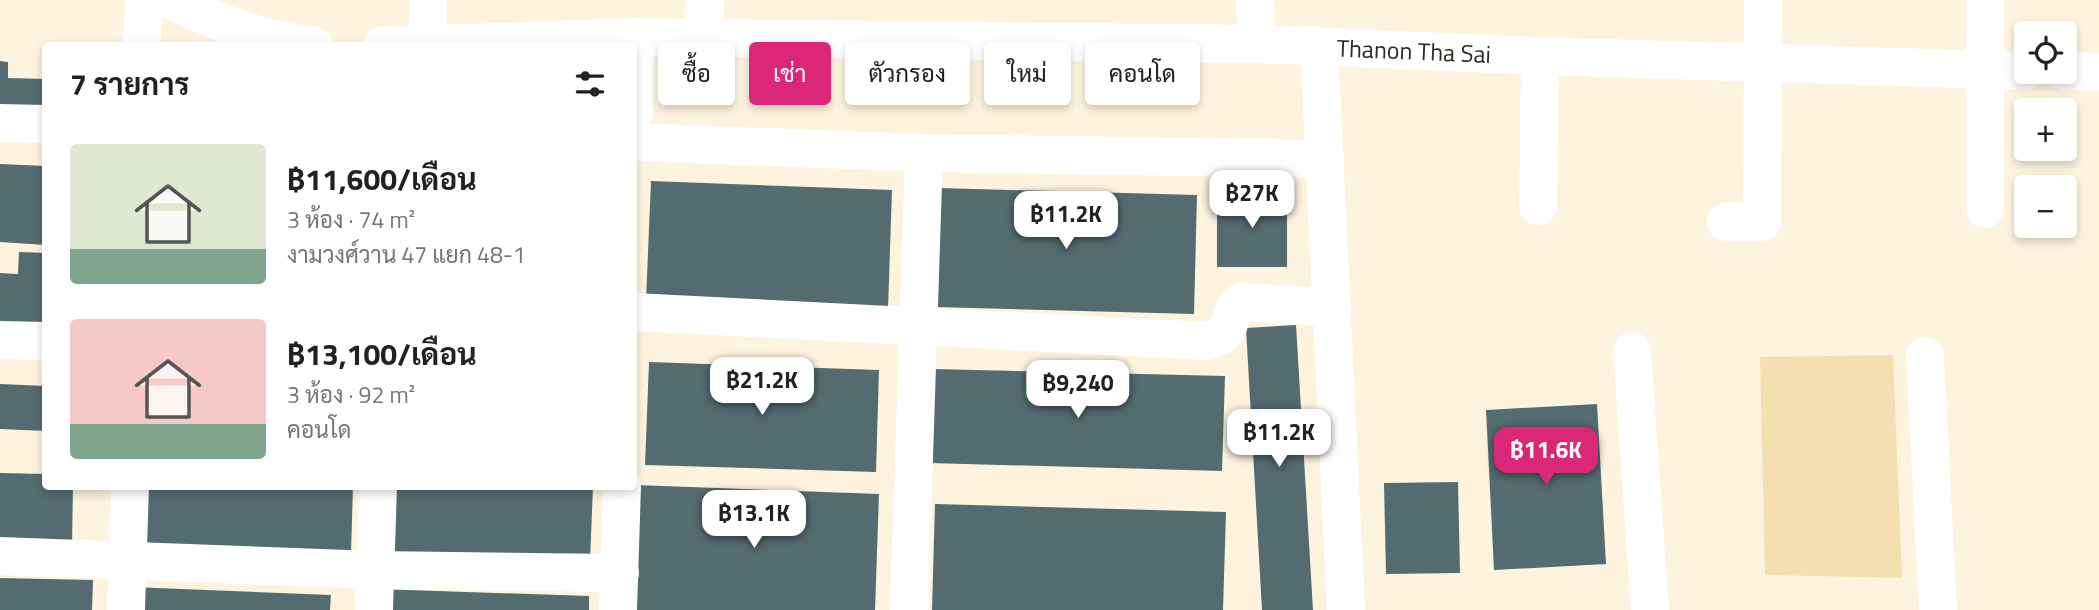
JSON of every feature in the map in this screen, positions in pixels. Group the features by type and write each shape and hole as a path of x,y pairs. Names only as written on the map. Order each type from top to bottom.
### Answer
{"street":[{"path":"142,42 144,0"},
{"path":"170,0 236,29 281,42"},
{"path":"428,0 428,42"},
{"path":"704,38 705,0"},
{"path":"1255,0 1256,44"},
{"path":"1759,222 1763,0"},
{"path":"1984,0 1985,209"},
{"path":"635,37 635,42"},
{"name":"Thanon Tha Sai","path":"487,42 635,37 1256,44 2014,71"},
{"path":"1319,46 1346,610"},
{"path":"1538,206 1540,56"},
{"path":"2077,71 2099,72"},
{"path":"0,122 42,124"},
{"path":"637,142 924,153 1325,159"},
{"path":"909,610 924,153"},
{"path":"637,313 1207,341 1221,337 1236,306 1245,301 1332,307"},
{"path":"0,340 42,341"},
{"path":"1632,351 1650,610"},
{"path":"1924,356 1938,610"},
{"path":"126,610 130,490"},
{"path":"374,610 377,490"},
{"path":"0,556 375,570 619,592 622,490"}],"shaded area":[{"path":"1893,355 1902,578 1765,575 1760,357"}],"building":[{"path":"0,61 8,62 8,78 42,79 42,115 0,113"},
{"path":"0,164 42,166 42,245 0,242"},
{"path":"651,181 892,190 888,309 646,300"},
{"path":"939,188 1197,195 1194,314 935,307"},
{"path":"1217,193 1287,193 1287,267 1217,267"},
{"path":"19,252 42,253 42,335 0,333 0,273 18,274"},
{"path":"1296,325 1313,610 1262,610 1246,328"},
{"path":"649,362 879,370 876,472 645,465"},
{"path":"932,369 1225,376 1222,471 930,463"},
{"path":"0,384 42,386 42,431 0,429"},
{"path":"1597,404 1606,564 1494,570 1486,410"},
{"path":"0,473 42,474 42,490 73,490 72,547 0,545"},
{"path":"1458,482 1460,573 1386,574 1384,483"},
{"path":"637,485 879,494 875,610 632,610"},
{"path":"134,490 353,490 351,553 133,548"},
{"path":"385,490 593,490 590,562 382,555"},
{"path":"935,504 1226,512 1223,610 932,610"},
{"path":"0,578 93,580 92,610 0,610"},
{"path":"132,587 331,595 330,610 131,610"},
{"path":"378,589 589,596 589,610 377,610"}]}
